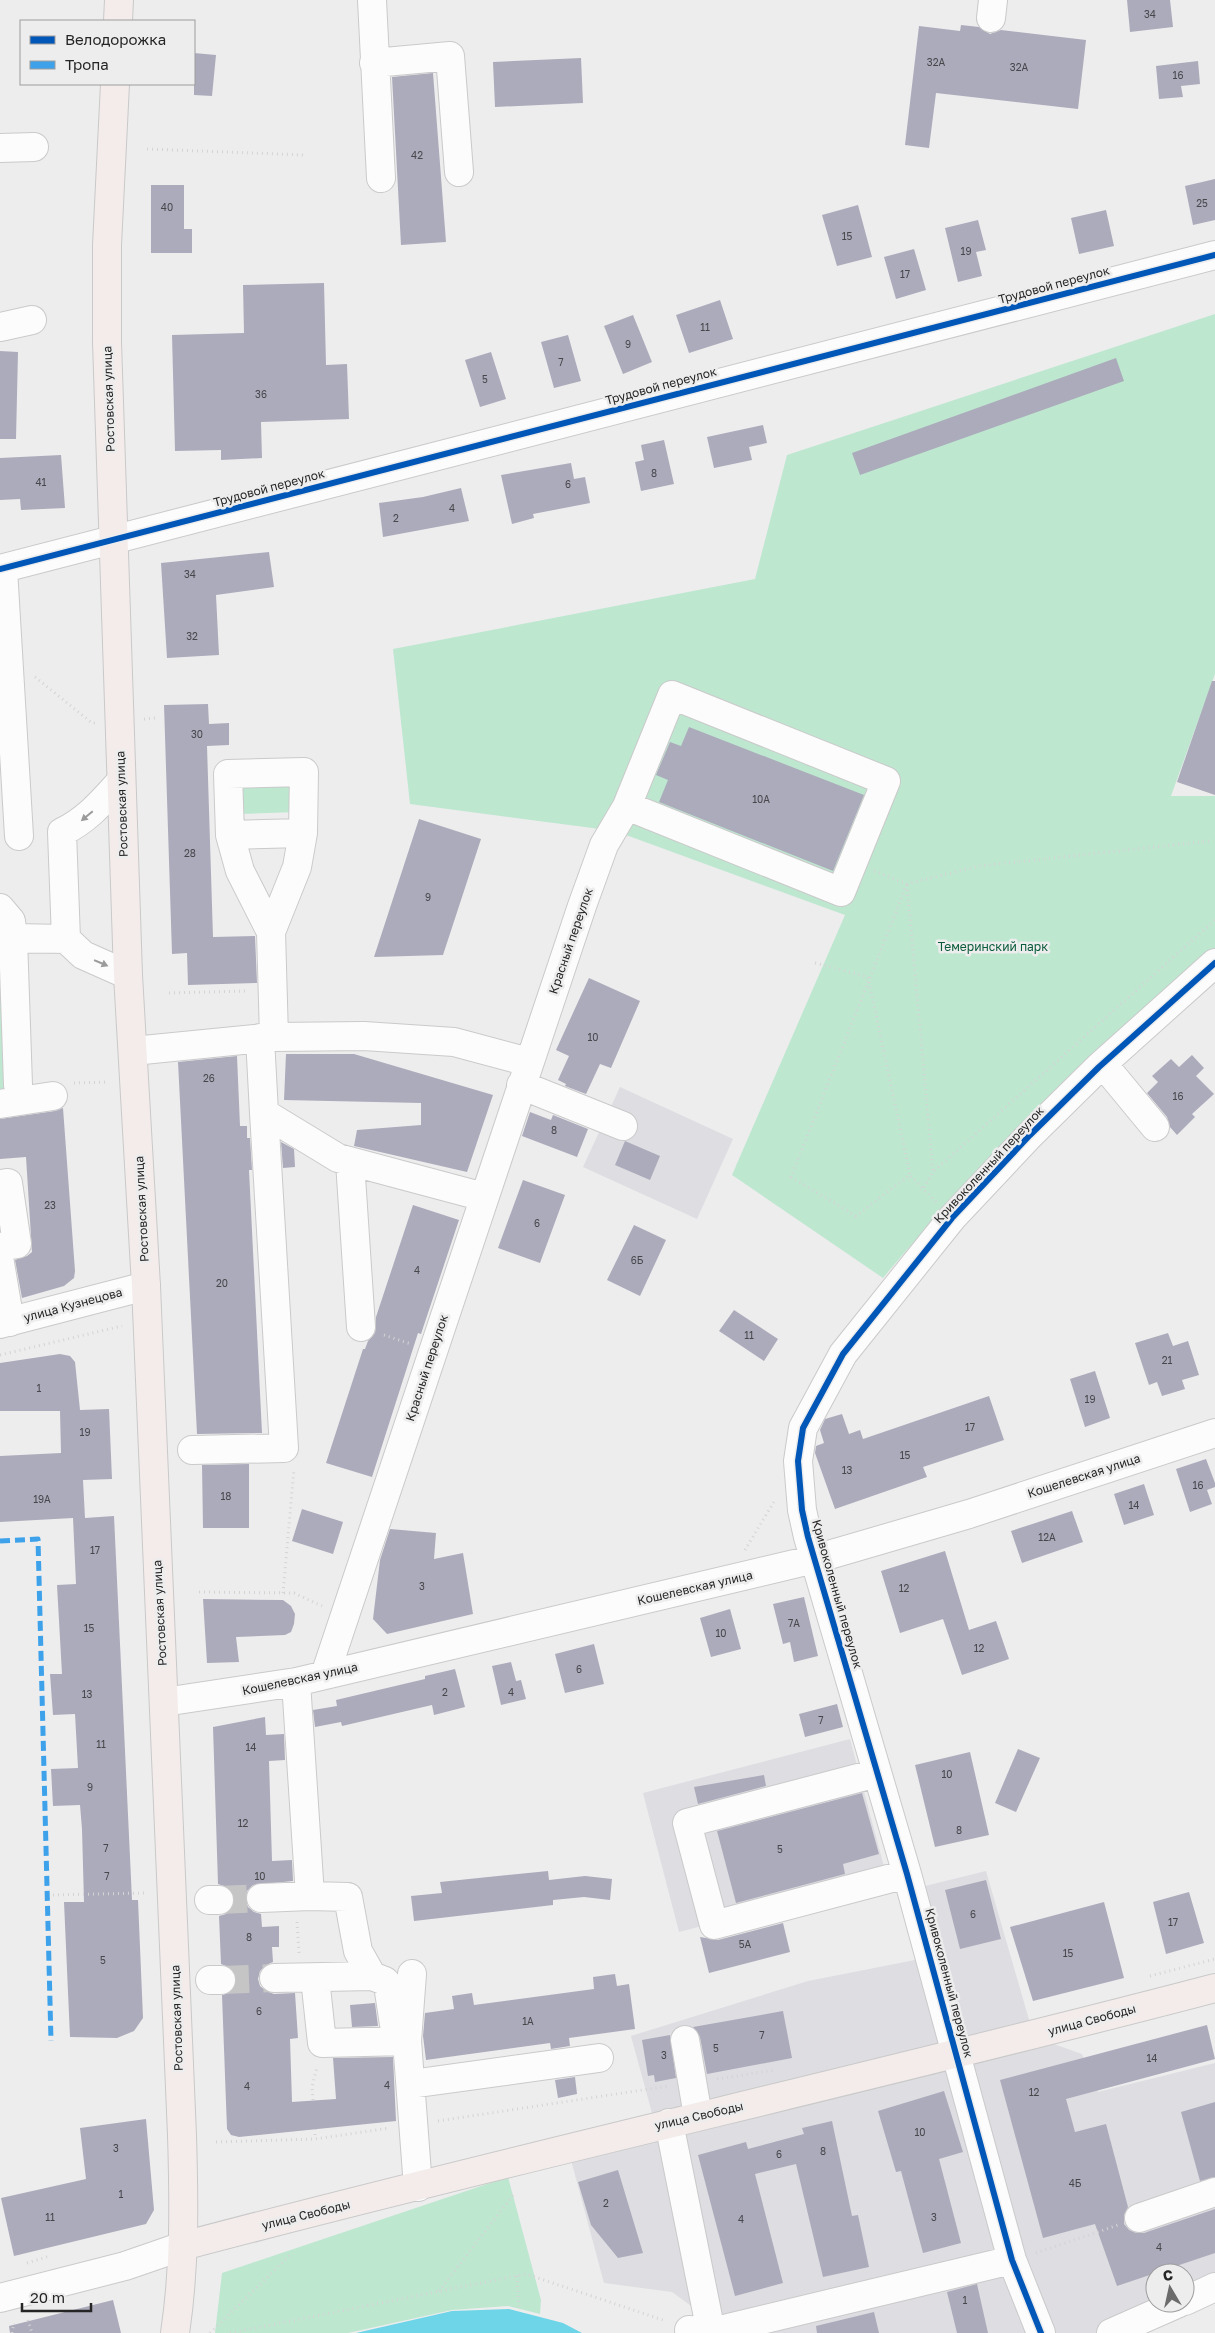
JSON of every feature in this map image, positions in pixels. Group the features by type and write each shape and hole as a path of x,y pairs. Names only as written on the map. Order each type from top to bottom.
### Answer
{"main road":[{"path":"118,20 120,0"},
{"name":"Ростовская улица","path":"115,85 107,245 107,342 128,975 146,1286 182,2135 183,2246 180,2298 175,2333"},
{"name":"улица Свободы","path":"183,2246 418,2187 530,2165 669,2123 1214,1990"}],"street":[{"path":"372,0 381,178"},
{"path":"374,62 450,56 459,172"},
{"path":"0,148 34,147"},
{"name":"Трудовой переулок","path":"2,569 1215,254"},
{"path":"0,327 32,320"},
{"path":"2,569 8,656 9,837 62,832 76,826 97,808 122,781"},
{"name":"Красный переулок","path":"325,1675 525,1073 604,844 622,814 672,695 886,781 841,892 622,814"},
{"path":"192,1450 284,1448 264,1113 267,1037 273,990 271,932 298,867 303,833 304,772 228,774 230,835 240,871 271,932"},
{"path":"62,832 66,939"},
{"path":"230,835 303,833"},
{"path":"0,908 11,921 13,938 9,1095 53,1096"},
{"path":"13,938 66,939 83,955 128,975"},
{"name":"Кривоколенный переулок","path":"1041,2333 1012,2260 907,1874 815,1559 802,1510 798,1460 803,1428 843,1354 952,1218 1030,1135 1102,1064 1215,963"},
{"path":"133,1051 267,1037 364,1036 454,1042 525,1073 623,1126"},
{"path":"1102,1064 1156,1127"},
{"path":"264,1113 338,1158 484,1197"},
{"path":"350,1162 361,1327"},
{"path":"0,1184 8,1183 17,1244 0,1247"},
{"path":"0,1263 5,1323"},
{"name":"улица Кузнецова","path":"5,1323 146,1286"},
{"name":"Кошелевская улица","path":"164,1702 296,1682 815,1559 969,1514 1215,1433"},
{"path":"296,1682 302,1896"},
{"path":"877,1772 687,1823 714,1925 907,1874"},
{"path":"261,1898 302,1896 348,1897 358,1951 372,1976"},
{"path":"412,1974 407,2041 418,2187"},
{"path":"372,1976 385,1980 388,1985 395,2031 407,2041 322,2042 297,1978 372,1976"},
{"path":"685,2040 698,2116"},
{"path":"411,2084 599,2058"},
{"path":"669,2123 700,2331 1012,2260"},
{"path":"1140,2218 1215,2192"},
{"path":"0,2298 125,2266 183,2246"},
{"path":"1195,2296 1215,2287"},
{"path":"1111,2333 1157,2313"}],"path":[{"path":"147,149 305,154"},
{"path":"8,656 92,723"},
{"path":"870,869 907,884 979,866 1210,841"},
{"path":"907,884 868,977 791,1176 856,1216 910,1176"},
{"path":"907,884 933,1172"},
{"path":"923,1189 933,1172 1215,920"},
{"path":"815,963 868,977"},
{"path":"868,977 910,1176 952,1218"},
{"path":"169,993 273,990"},
{"path":"0,1355 122,1326"},
{"path":"361,1327 433,1351"},
{"path":"283,1593 295,1460 284,1448"},
{"path":"728,1580 778,1495"},
{"path":"199,1592 294,1593 344,1616"},
{"path":"48,1895 146,1892"},
{"path":"297,1978 302,1896"},
{"path":"1149,1977 1215,1959"},
{"path":"313,2100 312,2087 322,2042"},
{"path":"216,2142 315,2139 780,2069"},
{"path":"315,2129 315,2139"},
{"path":"439,2291 514,2194"},
{"path":"1012,2260 1140,2218"},
{"path":"210,2333 292,2253"},
{"path":"230,2333 526,2274 700,2331"},
{"path":"517,2276 519,2311"},
{"path":"28,2320 32,2333"},
{"path":"12,2333 14,2323"}],"shaded area":[{"path":"620,1087 733,1139 697,1219 583,1167"},
{"path":"850,1739 887,1878 679,1932 643,1793"},
{"path":"986,1871 1034,2037 1082,2054 1098,2092 1215,2063 1215,2287 1195,2296 1195,2263 1145,2263 1145,2310 1111,2333 728,2333 672,2292 604,2283 571,2160 655,2124 631,2036 808,1981 925,1958 909,1890"}],"green space":[{"name":"Темеринский парк","path":"1215,314 1215,674 1171,796 1215,796 1215,954 1001,1150 921,1234 883,1278 732,1175 845,915 615,831 410,804 393,649 755,579 787,455"},
{"path":"295,779 296,812 240,814 239,780"},
{"path":"0,919 8,1086 0,1104"},
{"path":"508,2177 541,2300 540,2314 508,2306 452,2310 348,2333 215,2333 222,2273"}],"water":[{"path":"509,2309 563,2323 582,2333 356,2333 452,2311"}],"building":[{"path":"1127,0 1170,0 1173,27 1130,32"},
{"path":"961,25 979,27 990,34 1001,30 1086,40 1078,109 936,93 929,148 905,145 919,26 960,31"},
{"path":"195,53 216,55 212,96 194,95"},
{"path":"581,58 583,103 495,107 493,62"},
{"path":"1198,61 1200,84 1181,86 1183,97 1159,99 1156,66"},
{"path":"433,73 446,242 401,245 392,77"},
{"path":"1215,179 1215,220 1193,225 1185,186"},
{"path":"151,185 184,185 184,229 192,229 192,253 151,253"},
{"path":"858,205 872,257 837,266 822,215"},
{"path":"1106,210 1114,246 1079,254 1071,218"},
{"path":"978,220 986,250 976,252 982,276 958,282 945,228"},
{"path":"914,249 926,290 896,299 884,257"},
{"path":"324,283 326,365 347,364 349,419 261,422 262,458 221,460 221,450 175,451 172,335 244,333 243,285"},
{"path":"720,300 733,339 689,353 676,315"},
{"path":"633,315 652,362 623,374 604,326"},
{"path":"568,335 581,381 554,388 541,342"},
{"path":"0,351 18,352 16,439 0,439"},
{"path":"491,352 506,399 480,407 465,360"},
{"path":"1116,358 1124,381 860,475 852,453"},
{"path":"763,425 767,443 749,447 752,460 714,468 707,437"},
{"path":"664,440 674,484 641,491 635,462 644,460 641,445"},
{"path":"61,455 65,508 21,510 20,499 0,500 0,458"},
{"path":"571,463 574,479 585,477 590,503 533,514 534,518 512,524 501,475"},
{"path":"461,488 469,521 383,537 379,503 423,497"},
{"path":"269,552 274,587 216,595 219,655 167,658 161,563"},
{"path":"1212,681 1215,681 1215,795 1177,782"},
{"path":"208,704 209,724 229,723 229,745 207,746 213,937 255,936 257,983 188,985 187,953 172,954 164,705"},
{"path":"689,727 864,795 833,871 659,802 668,780 656,775 670,742 681,746"},
{"path":"419,819 481,839 443,955 374,957"},
{"path":"589,978 640,1001 611,1068 600,1064 586,1094 565,1086 566,1084 558,1080 569,1056 556,1050"},
{"path":"286,1054 354,1054 493,1095 467,1172 354,1146 357,1130 421,1125 421,1103 284,1100"},
{"path":"1192,1055 1204,1068 1196,1076 1214,1094 1192,1114 1195,1117 1177,1135 1170,1127 1167,1117 1147,1093 1158,1082 1152,1076 1171,1059 1179,1067"},
{"path":"237,1056 240,1126 247,1126 247,1138 250,1138 252,1170 249,1170 262,1433 197,1434 178,1062"},
{"path":"63,1108 74,1278 64,1286 22,1298 15,1260 32,1252 26,1157 0,1159 0,1119 55,1111"},
{"path":"530,1112 551,1120 553,1115 588,1129 577,1157 522,1136"},
{"path":"625,1141 660,1156 650,1180 615,1165"},
{"path":"281,1142 294,1149 295,1167 283,1168"},
{"path":"523,1180 565,1195 540,1263 498,1248"},
{"path":"413,1205 459,1220 421,1334 418,1333 372,1477 326,1463 363,1349 365,1349 368,1341 375,1333 376,1317"},
{"path":"634,1225 666,1240 640,1296 607,1280"},
{"path":"734,1310 778,1339 764,1361 719,1331"},
{"path":"1168,1333 1173,1346 1188,1341 1199,1375 1182,1380 1185,1389 1162,1396 1157,1382 1149,1385 1135,1343"},
{"path":"60,1354 70,1356 75,1362 80,1410 109,1409 112,1479 83,1480 85,1518 114,1516 132,1900 138,1900 143,2018 134,2031 117,2038 70,2037 64,1902 84,1902 82,1829 80,1805 53,1806 51,1769 78,1768 75,1714 53,1715 50,1674 62,1674 57,1585 76,1584 73,1518 0,1522 0,1456 61,1453 60,1411 0,1411 0,1363"},
{"path":"1095,1371 1110,1418 1085,1427 1070,1379"},
{"path":"989,1396 1004,1440 923,1467 927,1477 835,1509 815,1453 816,1446 824,1443 820,1430 825,1419 842,1414 849,1434 860,1430 863,1439"},
{"path":"1206,1459 1215,1483 1215,1487 1207,1490 1212,1504 1190,1512 1176,1469"},
{"path":"249,1464 249,1528 203,1528 202,1465"},
{"path":"1144,1484 1154,1515 1124,1525 1114,1494"},
{"path":"302,1509 343,1522 333,1554 292,1541"},
{"path":"1072,1511 1083,1542 1022,1563 1011,1531"},
{"path":"390,1529 436,1533 434,1559 463,1553 473,1614 387,1634 373,1619 380,1560"},
{"path":"945,1551 969,1630 996,1621 1009,1659 962,1675 943,1619 900,1633 881,1571"},
{"path":"804,1597 818,1656 794,1662 790,1642 783,1644 773,1604"},
{"path":"203,1599 283,1600 291,1606 295,1614 294,1624 291,1632 285,1635 236,1637 239,1662 207,1663"},
{"path":"730,1609 741,1649 711,1657 700,1618"},
{"path":"594,1644 604,1684 565,1693 555,1654"},
{"path":"511,1662 516,1681 521,1680 526,1699 501,1705 492,1666"},
{"path":"455,1669 465,1707 434,1715 432,1705 342,1726 341,1722 315,1727 313,1710 337,1706 336,1700 425,1679 425,1676"},
{"path":"837,1704 843,1727 805,1737 799,1714"},
{"path":"265,1717 266,1735 284,1734 285,1760 269,1761 272,1861 292,1860 293,1881 253,1885 247,1891 245,1899 248,1907 254,1912 261,1914 262,1927 279,1926 279,1947 272,1947 273,1962 266,1965 260,1971 258,1979 260,1986 274,1994 295,1993 298,2038 290,2039 292,2102 336,2099 333,2058 393,2057 396,2121 239,2137 231,2135 227,2129 222,1995 229,1993 234,1988 237,1980 235,1973 229,1967 221,1964 219,1916 226,1914 232,1908 235,1900 233,1893 227,1887 218,1884 213,1727"},
{"path":"1018,1749 1040,1758 1016,1812 995,1803"},
{"path":"970,1752 989,1835 935,1847 915,1765"},
{"path":"764,1775 766,1786 698,1804 694,1787"},
{"path":"862,1793 879,1854 843,1864 845,1874 736,1903 717,1831"},
{"path":"548,1871 549,1880 585,1876 612,1879 610,1900 584,1897 553,1900 553,1905 414,1921 411,1896 442,1893 440,1882"},
{"path":"986,1880 1001,1939 960,1949 945,1890"},
{"path":"1189,1892 1204,1943 1166,1954 1153,1902"},
{"path":"1104,1902 1124,1978 1033,2001 1010,1927"},
{"path":"783,1923 790,1952 709,1973 700,1937 718,1940"},
{"path":"615,1974 617,1986 629,1984 635,2029 569,2038 570,2046 551,2049 550,2043 426,2060 423,2036 425,2013 454,2009 452,1996 472,1993 474,2005 594,1989 593,1977"},
{"path":"375,2003 378,2026 352,2027 350,2005"},
{"path":"783,2011 792,2058 707,2074 700,2037 693,2027"},
{"path":"1207,2025 1215,2059 1066,2099 1075,2132 1106,2124 1128,2207 1124,2215 1124,2224 1129,2230 1136,2233 1144,2233 1215,2209 1215,2253 1185,2263 1145,2263 1145,2277 1117,2286 1095,2224 1043,2238 1000,2080"},
{"path":"670,2035 676,2078 655,2082 654,2075 648,2076 642,2040"},
{"path":"575,2077 577,2094 558,2098 555,2080"},
{"path":"944,2091 963,2152 939,2159 961,2243 923,2253 901,2171 896,2172 878,2111"},
{"path":"1215,2102 1215,2177 1200,2181 1181,2112"},
{"path":"146,2119 154,2210 146,2224 14,2256 1,2198 86,2179 80,2128"},
{"path":"832,2121 852,2216 858,2215 869,2267 823,2277 796,2164 755,2174 783,2283 735,2296 698,2155 746,2142 748,2149 804,2134 802,2128"},
{"path":"618,2170 643,2253 618,2258 591,2225 578,2182"},
{"path":"977,2284 988,2333 957,2333 947,2292"},
{"path":"113,2300 121,2333 10,2333 9,2326"},
{"path":"874,2312 879,2333 817,2333 816,2326"}],"tunnel":[{"path":"219,1900 261,1898"},
{"path":"221,1980 274,1978"}],"marked path":[{"path":"0,1541 38,1539 51,2041"}],"cycle path":[{"path":"0,569 1215,255"},
{"path":"1041,2333 1012,2260 907,1874 808,1537 802,1510 798,1461 803,1428 843,1354 952,1218 1030,1135 1099,1067 1215,963"}]}
